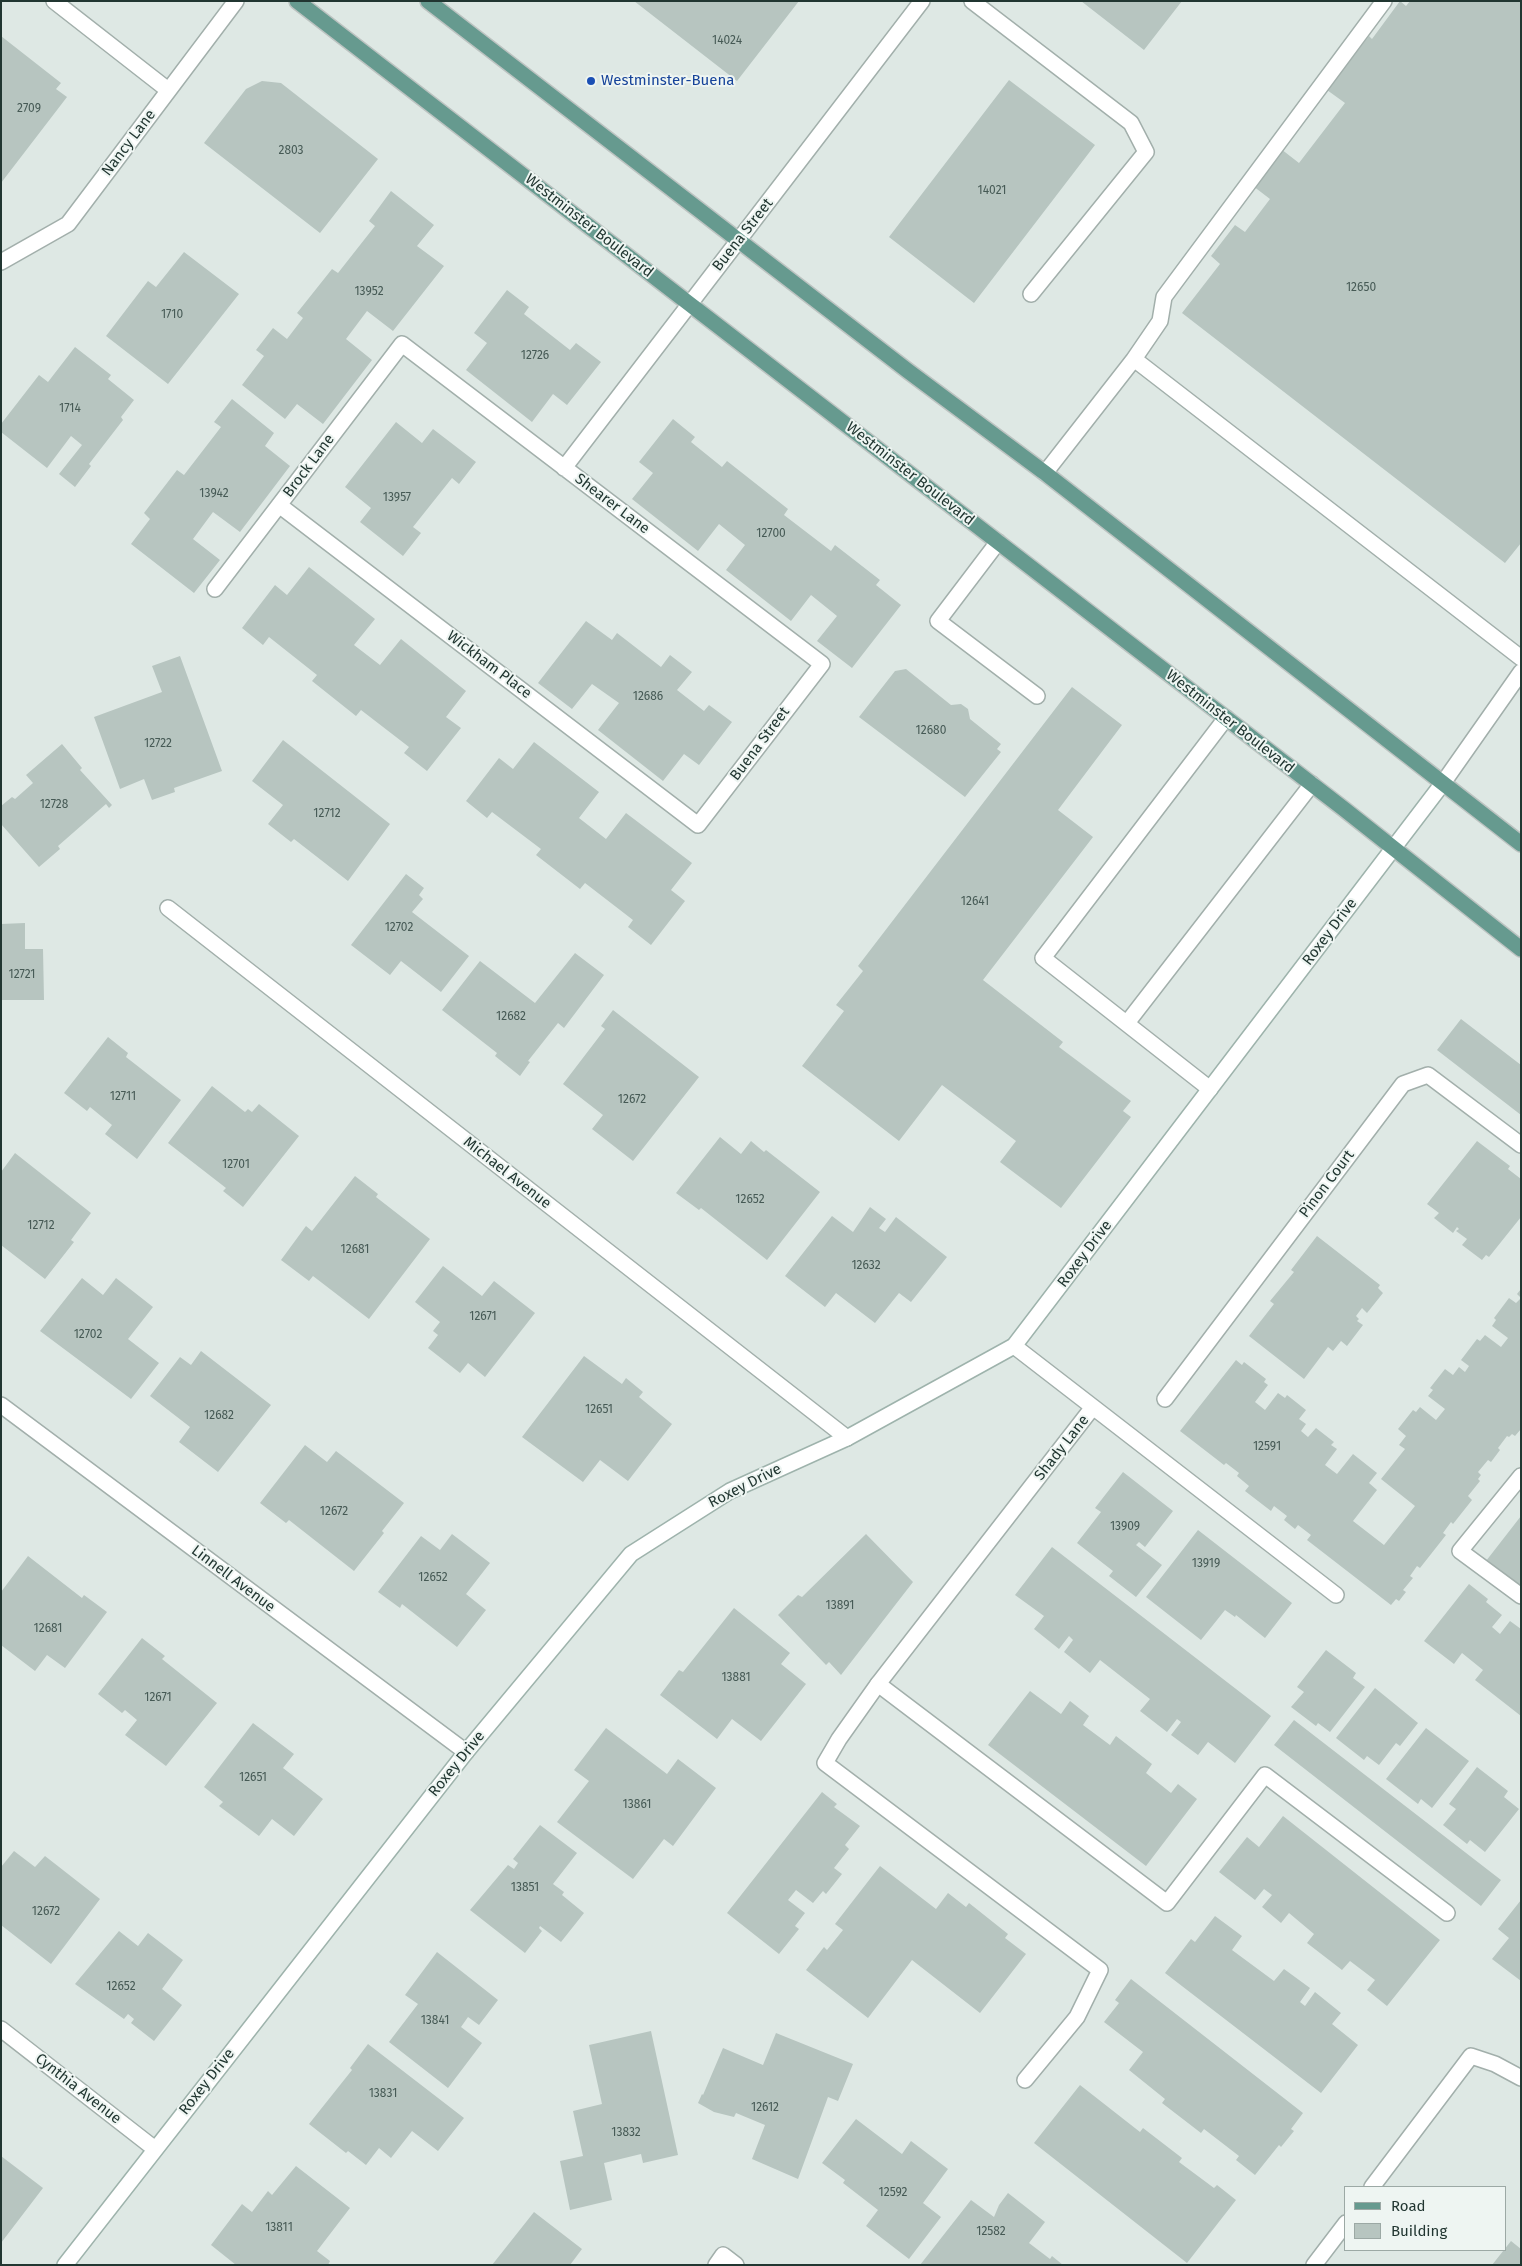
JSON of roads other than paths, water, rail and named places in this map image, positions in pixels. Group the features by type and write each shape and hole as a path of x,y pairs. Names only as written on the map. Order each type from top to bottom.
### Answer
{"main road":[{"name":"Westminster Boulevard","path":"297,1 1312,784 1521,949"},
{"path":"428,1 908,371 1045,473 1521,844"}],"street":[{"path":"54,1 168,90"},
{"name":"Nancy Lane","path":"1,262 68,224 236,1"},
{"name":"Buena Street","path":"564,468 922,1"},
{"path":"972,1 1131,123 1146,152 1031,294"},
{"path":"1045,473 1134,360 1160,321 1164,296 1384,1"},
{"name":"Shearer Lane","path":"402,344 822,664"},
{"name":"Brock Lane","path":"215,589 402,344"},
{"path":"1134,360 1521,658"},
{"name":"Wickham Place","path":"279,505 698,825"},
{"path":"998,542 938,621 1037,696"},
{"name":"Buena Street","path":"698,825 822,664"},
{"name":"Roxey Drive","path":"65,2265 466,1752 631,1554 730,1491 847,1438 1014,1346 1443,783 1521,672"},
{"path":"1210,1088 1042,958 1226,718"},
{"path":"1127,1024 1312,784"},
{"name":"Michael Avenue","path":"168,908 847,1438"},
{"name":"Pinon Court","path":"1165,1399 1403,1084 1428,1075 1521,1146"},
{"path":"1014,1346 1094,1407"},
{"name":"Linnell Avenue","path":"1,1405 466,1752"},
{"name":"Shady Lane","path":"1025,2080 1077,2017 1100,1970 825,1764 839,1739 878,1684 1094,1407 1336,1595"},
{"path":"1521,1476 1460,1551 1521,1596"},
{"path":"878,1684 1167,1903 1265,1774 1447,1913"},
{"name":"Cynthia Avenue","path":"1,2029 155,2149"},
{"path":"1373,2186 1471,2056 1495,2064 1521,2078"},
{"path":"1314,2265 1344,2226"},
{"path":"720,2260 736,2265"}],"place":[{"name":"Westminster-Buena","path":"591,81"}]}
